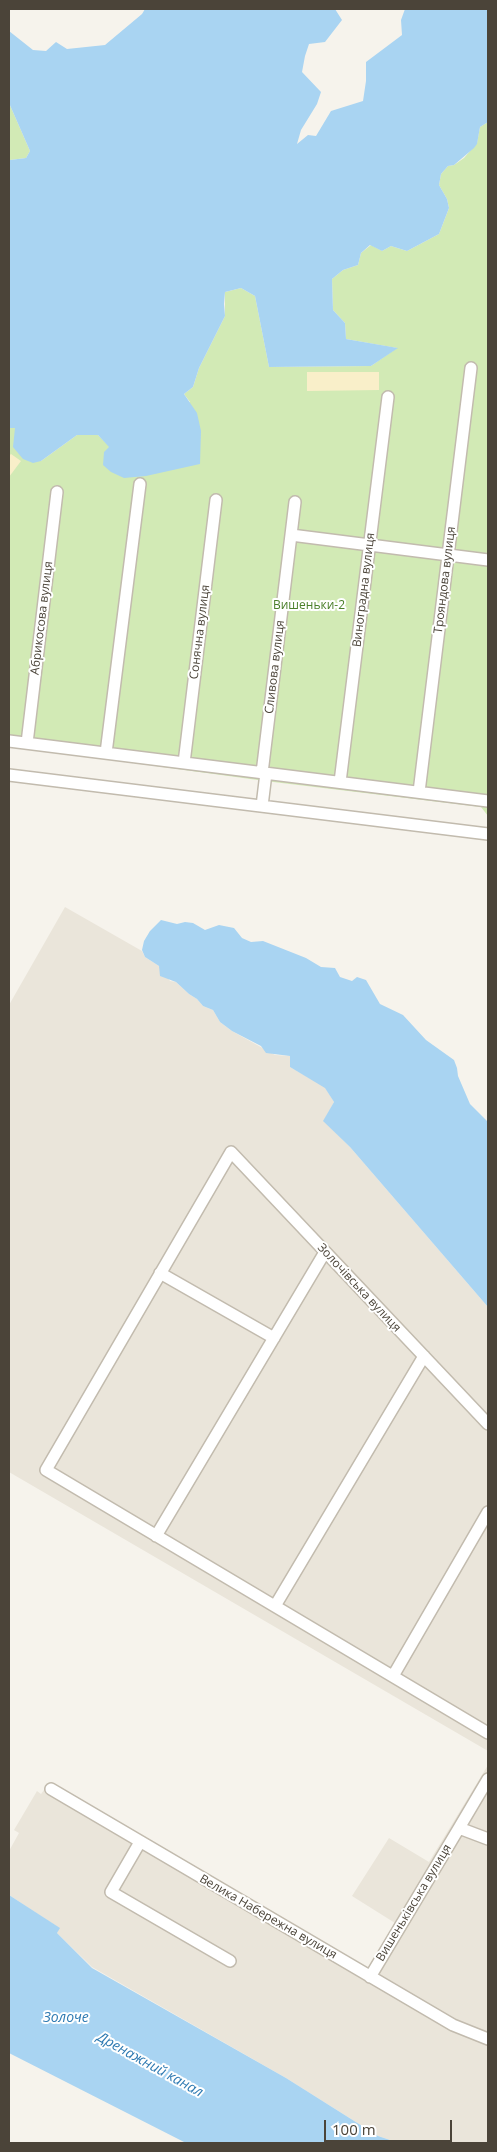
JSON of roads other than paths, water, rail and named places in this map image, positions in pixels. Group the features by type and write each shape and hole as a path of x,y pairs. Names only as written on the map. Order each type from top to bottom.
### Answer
{"street":[{"name":"Трояндова вулиця","path":"419,792 471,368"},
{"name":"Виноградна вулиця","path":"340,782 388,396"},
{"path":"106,753 140,484"},
{"name":"Абрикосова вулиця","path":"27,743 57,492"},
{"name":"Сонячна вулиця","path":"184,763 216,500"},
{"name":"Сливова вулиця","path":"262,806 264,773 295,502"},
{"path":"291,535 488,560"},
{"path":"9,741 488,801"},
{"path":"9,775 488,834"},
{"name":"Золочівська вулиця","path":"160,1273 231,1152 488,1424"},
{"path":"156,1536 325,1252"},
{"path":"274,1338 160,1273 46,1470 488,1733"},
{"path":"275,1606 424,1356"},
{"path":"392,1676 488,1512"},
{"name":"Вишеньківська вулиця","path":"370,1977 488,1778"},
{"name":"Велика Набережна вулиця","path":"51,1789 453,2025 488,2039"},
{"path":"459,1828 488,1839"},
{"path":"140,1842 111,1892 230,1962"}],"water":[{"path":"145,9 335,9 342,20 325,42 309,44 305,56 302,72 321,92 317,104 301,130 297,144 308,135 316,136 331,111 363,101 366,62 402,35 401,20 405,9 488,9 488,122 480,127 477,144 474,148 454,165 448,166 441,174 439,185 447,199 449,208 439,234 407,251 391,246 382,251 370,245 361,253 358,265 343,270 332,279 333,310 345,323 346,339 398,348 371,366 269,367 255,296 241,288 225,292 225,316 199,368 193,387 184,394 197,413 201,431 200,464 146,476 124,478 111,472 103,465 104,452 109,447 98,435 77,435 41,461 33,463 23,459 13,447 15,428 9,428 9,165 10,160 26,158 30,151 9,103 9,31 33,50 46,51 56,42 67,49 105,45 142,14"},
{"path":"161,920 177,924 193,923 205,930 219,925 234,928 242,938 251,942 263,941 306,958 321,967 335,968 340,977 352,981 357,977 366,980 380,1004 403,1015 426,1040 454,1060 458,1076 470,1104 488,1122 488,1307 350,1147 323,1121 334,1102 325,1088 290,1067 290,1056 266,1053 261,1046 232,1031 220,1022 213,1010 203,1006 176,982 160,976 159,966 145,957 142,950 144,941 150,931"},
{"name":"Золоче","path":"9,1895 60,1928 57,1933 92,1968 286,2078 378,2136 399,2143 186,2143 9,2053"}],"park label":[{"name":"Вишеньки-2","path":"309,606"}],"water label":[{"name":"Дренажний канал","path":"150,2065"}]}
